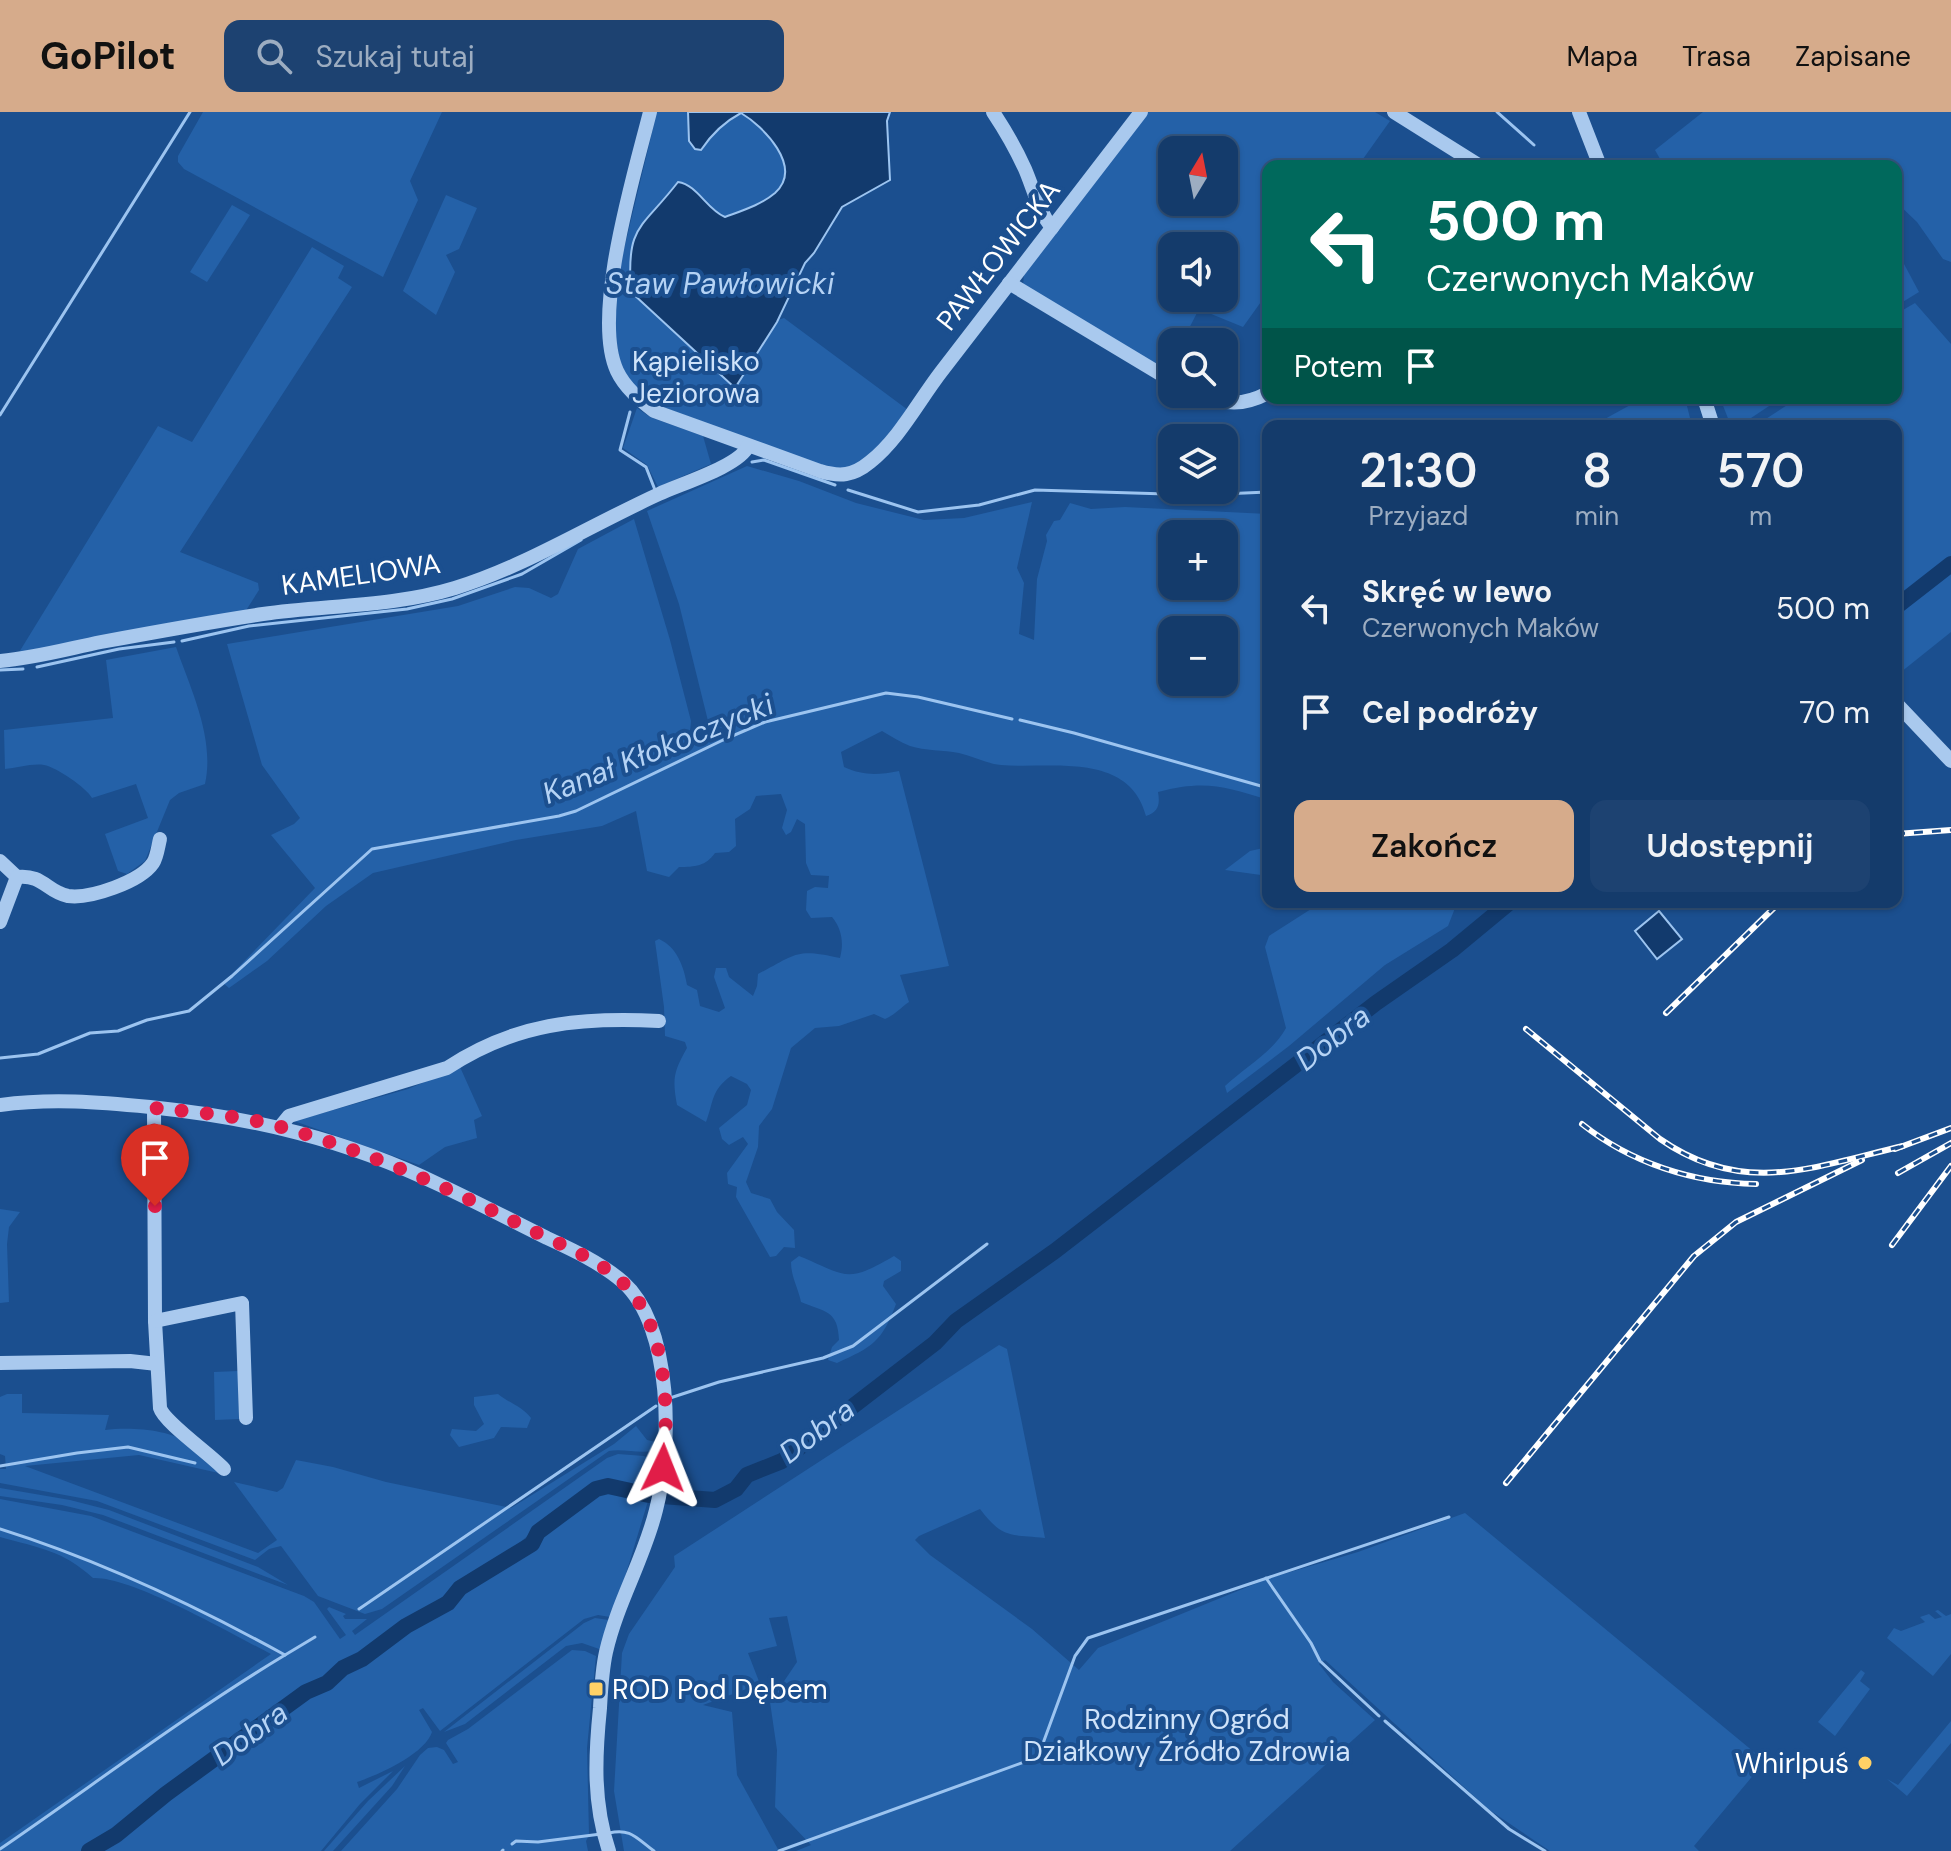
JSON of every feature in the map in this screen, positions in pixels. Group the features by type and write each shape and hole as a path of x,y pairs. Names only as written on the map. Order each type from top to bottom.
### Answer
{"street":[{"name":"PAWŁOWICKA","path":"650,112 613,270 610,318 612,357 617,371 633,394 654,411 842,477 868,464 899,431 924,394 1141,112"},
{"path":"1394,112 1470,160"},
{"path":"1579,112 1598,160"},
{"path":"996,113 1024,167 1040,212 1052,228"},
{"path":"1009,283 1158,373"},
{"path":"1238,403 1262,396"},
{"name":"KAMELIOWA","path":"0,661 190,626 417,597 453,588 519,563 719,468 742,456 748,446"},
{"path":"1902,709 1951,761"},
{"path":"0,861 17,877 32,876 68,896 98,892 129,882 143,873 153,863 160,839"},
{"path":"0,922 17,877"},
{"path":"280,1127 289,1116 447,1068 468,1054 514,1034 597,1019 659,1021"},
{"path":"0,1105 60,1099 154,1108 280,1127 345,1146 417,1174 584,1256 624,1284 647,1314 656,1336 664,1420 662,1478 657,1508 606,1654 595,1777 601,1826 608,1847"},
{"path":"154,1108 155,1321 160,1408 165,1420 199,1444 224,1469"},
{"path":"155,1321 242,1303 246,1418"},
{"path":"0,1363 130,1361 157,1364"}],"green space":[{"path":"203,112 442,112 410,181 418,200 383,277 184,169 178,162 178,156"},
{"name":"Kąpielisko Jeziorowa","path":"657,112 890,112 887,121 890,180 842,207 805,263 778,320 784,318 908,410 867,460 836,472 647,401 622,371 615,333 618,274"},
{"path":"1148,112 1375,112 1390,121 1362,160 1262,160 1262,300 1243,327 1206,312 1238,312 1238,232 1158,232 1158,312 1197,312 1189,328 1158,328 1158,367 1023,287 1024,273"},
{"path":"1703,112 1951,112 1951,262 1943,259 1917,222 1902,208 1902,160 1661,160 1655,150"},
{"path":"446,195 477,208 459,249 446,255 455,272 436,315 403,291"},
{"path":"232,205 250,215 207,282 190,272"},
{"path":"312,247 344,266 338,278 352,287 180,552 258,583 259,590 245,612 18,654 158,426 192,442"},
{"path":"1902,260 1919,292 1902,302"},
{"path":"1915,303 1951,344 1951,632 1902,671 1902,605 1916,594 1911,588 1902,595 1902,420 1764,420 1789,404 1902,404 1902,311"},
{"path":"1632,404 1686,404 1690,420 1603,420"},
{"path":"1722,404 1772,404 1748,420 1729,420"},
{"path":"637,408 650,417 703,436 711,464 658,487 647,465 623,448"},
{"path":"747,466 799,481 856,503 924,520 964,518 1032,502 1017,568 1024,583 1019,634 1034,640 1037,579 1046,535 1070,503 1091,509 1125,507 1262,514 1262,798 1214,786 1188,786 1158,792 1158,807 1146,816 1137,795 1123,781 1106,772 1064,766 996,764 959,753 910,746 882,731 841,752 844,767 851,770 871,774 899,771 949,966 900,975 909,1002 889,1017 885,1019 874,1014 839,1026 815,1028 791,1048 772,1109 759,1126 758,1147 746,1182 751,1193 770,1199 777,1212 794,1230 795,1248 784,1247 776,1256 770,1257 736,1197 737,1187 728,1184 727,1173 748,1144 743,1137 729,1145 722,1139 719,1128 747,1105 751,1090 747,1084 731,1076 725,1081 716,1091 706,1122 677,1105 675,1075 687,1048 685,1042 665,1036 655,941 659,939 675,952 687,985 697,990 700,1006 719,1012 725,1008 714,977 716,968 726,968 729,977 753,996 758,974 789,958 814,953 840,958 841,936 832,917 811,918 806,910 807,891 815,887 828,888 829,876 811,875 806,863 805,824 797,819 791,832 786,835 782,828 787,810 781,794 756,796 750,809 735,819 736,846 729,852 715,853 700,865 679,867 669,877 647,871 636,811 602,826 516,840 373,873 326,906 267,961 229,988 223,983 315,888 271,835 300,818 262,765 227,644 458,606 515,587 529,588 551,598 558,594 578,549 634,519 691,721 689,744 711,733 679,604 647,511"},
{"path":"176,647 204,732 207,749 205,784 179,793 170,800 145,861 127,874 118,871 105,834 148,818 136,784 92,798 78,784 44,765 5,769 4,730 113,718 106,660"},
{"path":"1262,848 1262,875 1225,870 1250,851"},
{"path":"1313,908 1455,908 1448,926 1385,965 1289,1046 1227,1093 1225,1086 1266,1052 1286,1028 1265,947 1269,936"},
{"path":"460,1067 482,1116 474,1120 477,1138 445,1147 419,1165 294,1121 408,1089"},
{"path":"0,1209 20,1212 9,1227 9,1302 0,1303"},
{"path":"799,1256 846,1274 865,1271 894,1256 901,1261 901,1271 884,1281 883,1286 896,1304 886,1327 874,1342 837,1363 828,1360 832,1347 839,1340 838,1330 833,1317 801,1302 791,1262"},
{"name":"Rodzinny Ogród Działkowy Źródło Zdrowia","path":"999,1345 1007,1349 1045,1538 1015,1535 1001,1530 980,1509 915,1540 930,1555 1032,1629 1079,1670 1098,1648 1267,1579 1358,1552 1465,1513 1760,1757 1761,1766 1694,1846 1699,1851 1550,1851 1488,1809 1325,1660 1319,1664 1333,1682 1375,1720 1230,1851 796,1851 811,1845 775,1807 777,1750 770,1702 797,1662 787,1616 769,1618 777,1646 748,1653 760,1684 703,1705 732,1712 737,1775 779,1851 624,1851 614,1791 622,1653 629,1634 675,1567 674,1556"},
{"path":"238,1371 239,1419 215,1420 214,1372"},
{"path":"22,1394 22,1413 109,1415 105,1430 149,1430 190,1444 223,1474 139,1455 25,1466 258,1553 277,1540 234,1482 277,1492 283,1488 296,1460 511,1508 614,1444 636,1426 647,1440 660,1443 660,1448 609,1451 382,1609 365,1614 318,1596 281,1546 269,1549 255,1560 97,1501 0,1483 0,1469 6,1469 5,1456 0,1454 0,1397"},
{"path":"498,1394 531,1418 527,1428 501,1427 494,1438 459,1447 450,1435 452,1429 476,1431 484,1424 474,1405 474,1397"},
{"path":"618,1454 644,1456 657,1462 651,1501 648,1501 610,1617 598,1615 584,1619 440,1731 423,1708 419,1710 432,1732 428,1740 400,1763 357,1782 359,1788 393,1771 360,1804 321,1851 90,1851 127,1829 165,1796 300,1698 321,1692 344,1672 363,1664 372,1655 533,1549 544,1535 580,1508 576,1500 542,1523 515,1547 457,1583 437,1602 385,1635 321,1683 300,1693 116,1831 84,1851 0,1851 0,1843 271,1654 156,1596 110,1580 93,1578 60,1556 0,1537 0,1499 91,1516 304,1596 314,1602 340,1639 346,1635 327,1609 329,1607 346,1614 343,1616 345,1619 367,1619 352,1631 355,1635 607,1458"},
{"path":"0,1488 109,1510 258,1567 288,1585 103,1515 0,1496"},
{"path":"1935,1611 1946,1616 1951,1614 1951,1654 1933,1676 1887,1638 1894,1628 1901,1631 1925,1622 1920,1617 1929,1614 1935,1619 1942,1617"},
{"path":"595,1618 609,1620 602,1650 582,1643 566,1646 465,1724 444,1732 584,1623"},
{"path":"572,1650 596,1656 587,1748 588,1851 341,1851 397,1789 428,1748 444,1750 453,1764 458,1762 446,1743 448,1740 468,1729"},
{"path":"1861,1670 1865,1673 1860,1681 1870,1689 1835,1736 1818,1722"},
{"path":"1951,1721 1951,1743 1907,1796 1887,1779 1898,1785"},
{"path":"405,1766 392,1786 333,1851 324,1851 368,1801"}],"water":[{"name":"Staw Pawłowicki","path":"688,112 890,112 887,121 890,180 842,207 805,263 777,322 735,388 631,292 634,240 646,220 678,182 691,188 725,217 764,201 783,183 785,171 777,148 750,119 741,113 718,129 701,150 695,149 689,141"},
{"path":"1659,911 1682,939 1657,959 1635,931"}],"waterway":[{"path":"0,415 190,112"},
{"path":"1497,112 1534,145"},
{"path":"630,412 620,450 646,467 655,490"},
{"path":"752,462 764,460 835,485"},
{"path":"848,490 918,512 979,505 1035,490 1199,495 1262,492"},
{"path":"182,641 249,626 407,609 452,599 522,574 581,540"},
{"name":"Dobra","path":"1902,602 1951,564"},
{"path":"37,667 119,649 174,642"},
{"path":"0,670 23,669"},
{"name":"Kanał Kłokoczycki","path":"0,1058 38,1054 90,1033 118,1031 147,1020 189,1011 372,849 576,811 765,722 886,693 918,697 1012,719"},
{"name":"Kanał Kłokoczycki","path":"1020,720 1262,786"},
{"name":"Dobra","path":"89,1851 116,1835 166,1794 306,1692 327,1683 343,1668 362,1659 406,1626 448,1603 460,1588 532,1544 538,1532 596,1489 608,1486 649,1495 715,1500 736,1489 747,1475 782,1461 935,1343 956,1321 1055,1251 1376,1003 1452,950 1503,908"},
{"path":"670,1398 719,1382 823,1358 853,1346 987,1244"},
{"path":"359,1609 656,1406"},
{"path":"0,1466 128,1447 195,1463"},
{"path":"779,1851 1038,1757 1075,1656 1088,1638 1449,1517"},
{"path":"0,1529 146,1585 285,1655 177,1725 0,1849"},
{"path":"1266,1578 1320,1661 1379,1716"},
{"path":"285,1655 315,1637"},
{"path":"1385,1721 1509,1829 1545,1851"},
{"path":"609,1833 628,1833 654,1851"},
{"path":"512,1844 516,1841 538,1842 601,1834"}],"railway":[{"path":"1902,834 1951,830"},
{"path":"1666,1013 1774,908"},
{"path":"1526,1029 1660,1139 1691,1157 1720,1168 1779,1172 1839,1162 1903,1146"},
{"path":"1582,1124 1621,1150 1664,1168 1709,1180 1756,1184"},
{"path":"1895,1149 1951,1128"},
{"path":"1898,1173 1951,1143"},
{"path":"1506,1483 1694,1256 1736,1222 1862,1160"},
{"path":"1892,1245 1951,1166"}],"place":[{"name":"ROD Pod Dębem","path":"596,1689"},
{"name":"Whirlpuś","path":"1865,1763"}],"route":[{"path":"155,1206 154,1108 274,1125 345,1146 417,1174 584,1256 624,1284 647,1314 656,1336 664,1420 663,1468"}]}
